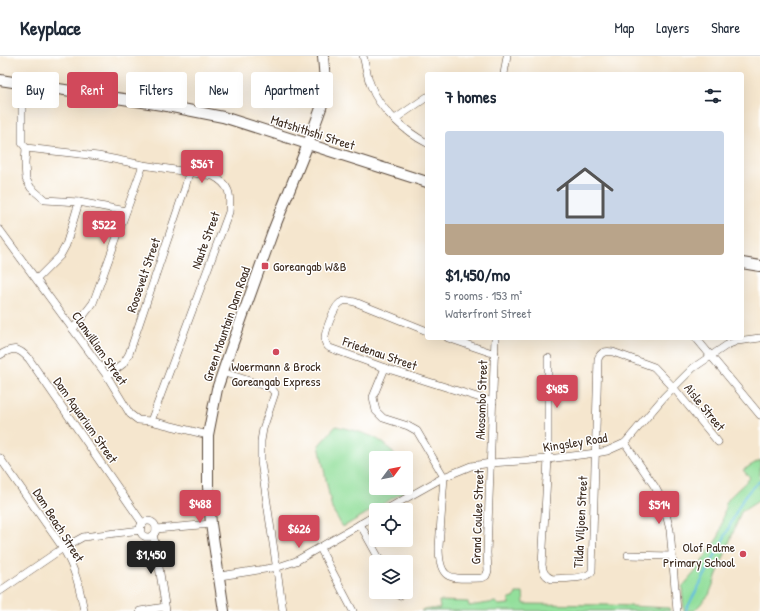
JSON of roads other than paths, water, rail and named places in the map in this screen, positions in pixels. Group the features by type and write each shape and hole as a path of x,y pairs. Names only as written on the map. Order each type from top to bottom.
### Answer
{"street":[{"path":"363,56 371,86 381,104 395,119 425,142"},
{"path":"504,72 507,56"},
{"name":"Green Mountain Dam Road","path":"224,611 220,576 211,524 207,468 208,435 222,372 273,231 321,108 325,92 325,57"},
{"name":"Matshithshi Street","path":"0,80 12,82"},
{"name":"Matshithshi Street","path":"59,90 162,105 222,117 425,181"},
{"path":"395,119 425,97"},
{"path":"22,108 22,143 26,148 26,179 37,195 52,202 79,202 126,211"},
{"name":"Naute Street","path":"26,148 98,156 213,176 223,182 229,192 229,212 151,421"},
{"path":"73,329 93,303 143,165"},
{"name":"Roosevelt Street","path":"107,376 123,364 129,354 183,195 189,173"},
{"path":"37,279 60,256 66,245 79,202"},
{"name":"Clanwilliam Street","path":"0,230 107,376 130,414 138,420 151,421 208,435"},
{"path":"744,263 760,266"},
{"name":"Friedenau Street","path":"425,330 355,302 345,300 338,303 324,338 326,345 330,348 385,368 493,402"},
{"name":"Kingsley Road","path":"398,503 444,477 466,467 491,463 548,459 596,453 607,451 626,443 673,387 692,368 710,355 736,341 760,338"},
{"path":"454,340 495,354"},
{"name":"Akosombo Street","path":"491,463 495,340"},
{"path":"698,340 760,415"},
{"name":"Dam Aquarium Street","path":"0,355 9,350 17,349 24,353 29,359 142,527"},
{"name":"Aisle Street","path":"596,453 598,359 600,354 603,352 613,352 652,366 656,369 673,387 718,442"},
{"name":"Tilda Viljoen Street","path":"548,358 548,459 543,570 545,574 552,579 586,577 591,574 596,453"},
{"path":"385,368 373,397 376,411 383,418 408,426 417,431 444,477"},
{"path":"222,372 271,388 275,393 263,429 261,441 262,462 284,611"},
{"path":"626,443 662,500 668,519 677,611"},
{"name":"Dam Beach Street","path":"0,458 63,548 72,564 79,584 84,611"},
{"name":"Grand Coulee Street","path":"444,477 439,547 441,568 445,574 450,577 482,578 486,576 488,571 487,553 491,463"},
{"path":"220,576 278,567 296,561 369,519"},
{"path":"0,592 75,540 89,535 142,527 147,522 152,523 154,532 165,609 140,611"},
{"path":"142,527 142,533 146,536 154,532 211,524"},
{"path":"360,524 377,555"},
{"path":"320,548 353,611"},
{"path":"628,555 672,556"}],"waterway":[{"path":"686,610 717,553 740,505 748,492 760,481"}],"place":[{"name":"Goreangab W&B","path":"265,266"},
{"name":"Woermann & Brock Goreangab Express","path":"276,352"},
{"name":"Olof Palme Primary School","path":"743,554"}]}
